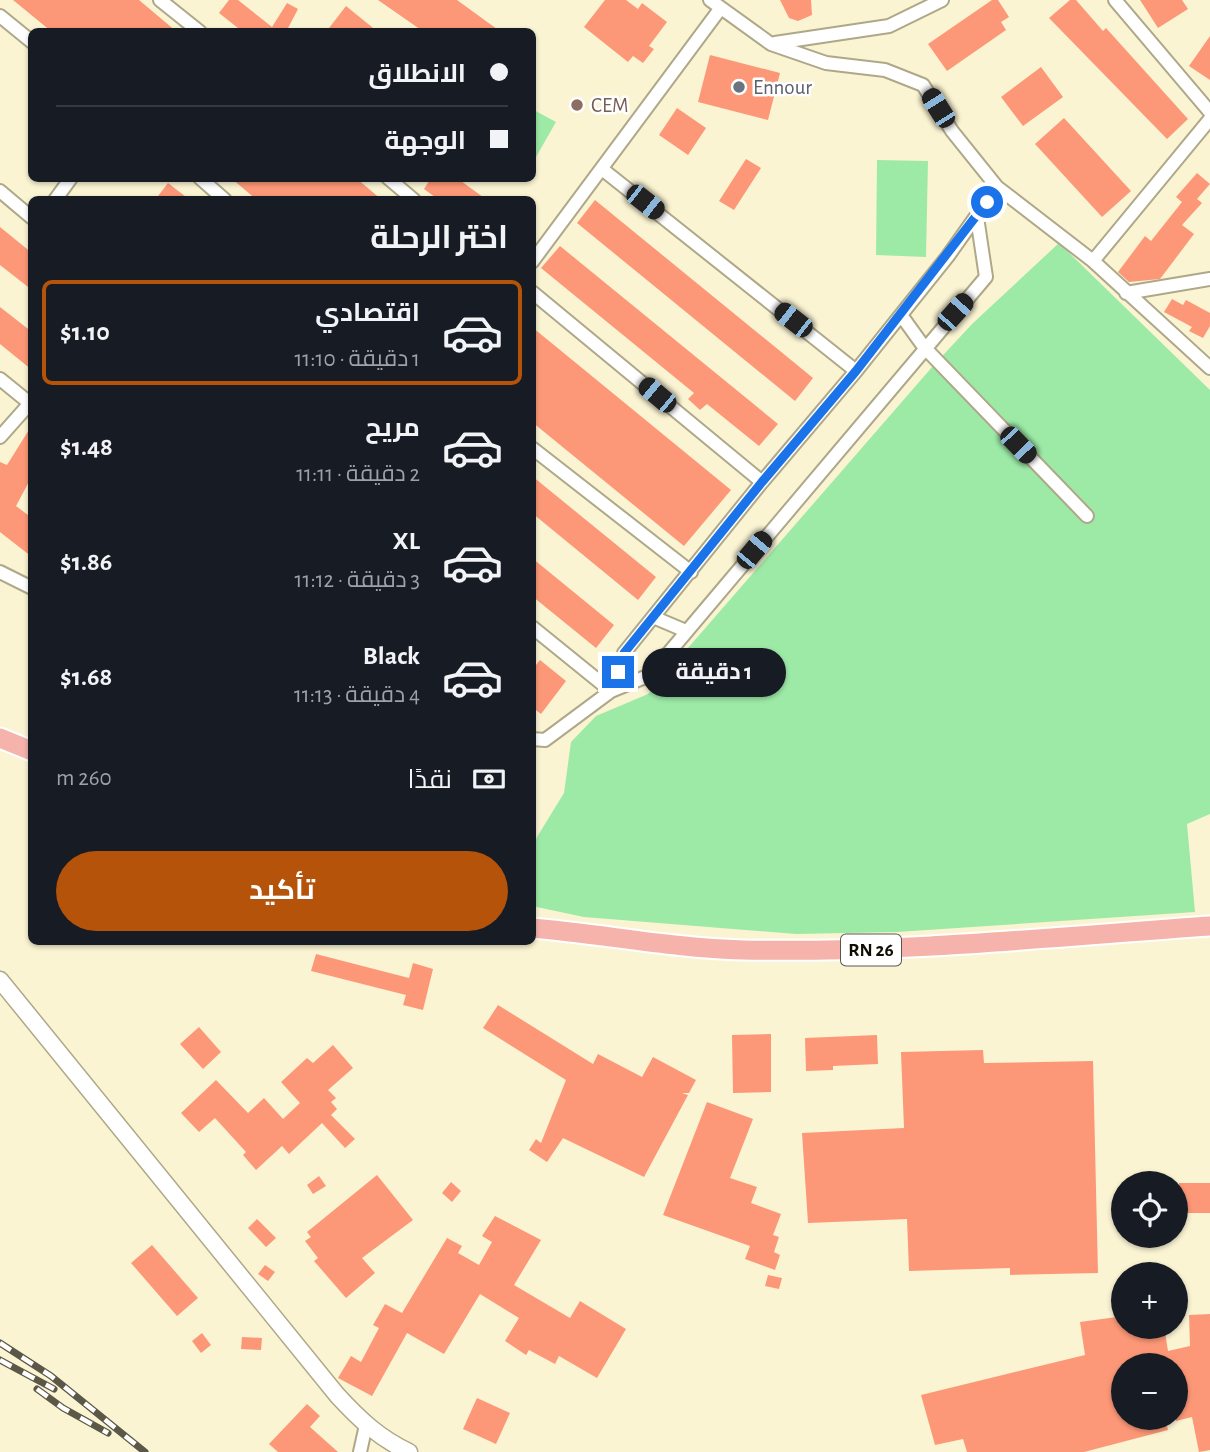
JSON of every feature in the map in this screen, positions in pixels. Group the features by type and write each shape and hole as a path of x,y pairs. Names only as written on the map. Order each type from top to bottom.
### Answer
{"main road":[{"path":"0,738 28,749"},
{"name":"RN 26","path":"536,929 651,943 740,950 860,951 1210,926"},
{"path":"0,980 337,1395 387,1442 409,1452"}],"street":[{"path":"710,0 771,44 826,64 885,70 923,85 952,131 997,187 1093,261 1210,368"},
{"path":"771,44 889,26 942,0"},
{"path":"1115,0 1210,112"},
{"path":"164,1 195,28"},
{"path":"536,257 720,9"},
{"path":"0,16 28,39"},
{"path":"1093,261 1208,125"},
{"path":"603,169 856,371"},
{"path":"205,182 220,196"},
{"path":"393,182 409,196"},
{"path":"611,691 624,653 901,315 997,187"},
{"path":"0,191 28,215"},
{"path":"536,739 545,740 611,691 650,675 924,347 986,277 977,217"},
{"path":"1126,293 1210,279"},
{"path":"536,295 762,482"},
{"path":"901,315 924,347 1087,516"},
{"path":"0,379 28,401"},
{"path":"0,437 28,406"},
{"path":"536,451 691,572"},
{"path":"0,572 28,586"},
{"path":"653,617 687,631"},
{"path":"536,630 611,691"},
{"path":"360,1452 366,1425"}],"green space":[{"path":"536,111 556,122 536,157"},
{"path":"877,160 928,161 926,257 876,255"},
{"path":"1059,243 1210,390 1210,814 1187,824 1195,912 897,932 796,934 584,917 536,907 536,840 564,793 571,742 596,716 648,694 972,324"}],"building":[{"path":"13,0 139,0 172,28 47,28"},
{"path":"229,0 238,0 272,27 287,3 298,9 288,28 238,28 219,13"},
{"path":"378,0 457,0 496,28 418,28"},
{"path":"605,0 626,0 638,9 642,3 667,22 649,46 654,49 643,63 633,56 628,62 584,27"},
{"path":"780,0 811,0 812,15 798,21 789,18"},
{"path":"992,0 998,0 1009,17 1001,22 1006,30 947,71 928,44"},
{"path":"1070,0 1076,0 1103,31 1106,28 1188,119 1167,139 1049,18"},
{"path":"1140,0 1182,0 1188,9 1158,28"},
{"path":"346,6 373,28 329,28"},
{"path":"1210,36 1210,80 1189,66"},
{"name":"Ennour","path":"710,55 780,73 768,120 698,102"},
{"path":"1041,67 1063,97 1023,126 1001,97"},
{"path":"677,108 706,128 688,155 659,135"},
{"path":"1064,118 1131,191 1102,217 1035,144"},
{"path":"746,159 761,168 734,210 719,201"},
{"path":"1197,173 1210,184 1197,199 1202,203 1182,225 1194,234 1160,279 1129,282 1118,272 1145,236 1151,241 1182,202 1176,197"},
{"path":"236,182 361,182 377,196 252,196"},
{"path":"428,182 462,182 482,196 434,196 424,189"},
{"path":"168,183 185,196 158,196"},
{"path":"595,200 813,378 795,401 577,223"},
{"path":"0,227 28,250 28,287 0,265"},
{"path":"560,246 778,424 759,446 707,404 700,410 688,399 694,393 541,268"},
{"path":"1172,299 1183,305 1186,300 1210,313 1210,326 1203,338 1189,331 1192,327 1164,312"},
{"path":"0,307 28,329 28,367 0,344"},
{"path":"536,330 731,490 684,546 536,425"},
{"path":"28,431 28,484 16,506 28,515 28,554 0,532 0,462 7,465"},
{"path":"536,479 656,577 638,600 536,516"},
{"path":"536,561 614,625 596,648 536,599"},
{"path":"540,660 566,681 541,714 536,710 536,665"},
{"path":"316,954 409,978 413,963 433,969 423,1010 403,1005 406,995 311,971"},
{"path":"498,1005 593,1064 598,1054 642,1077 653,1057 696,1080 689,1093 682,1093 688,1095 644,1177 563,1138 547,1162 529,1150 536,1139 541,1143 566,1080 483,1028"},
{"path":"199,1027 221,1052 203,1069 180,1044"},
{"path":"771,1034 771,1092 733,1093 732,1035"},
{"path":"877,1035 878,1064 833,1066 833,1070 806,1071 805,1038"},
{"path":"333,1045 353,1068 328,1090 336,1098 331,1102 337,1109 331,1115 355,1139 345,1148 322,1123 289,1154 282,1146 256,1170 243,1155 246,1152 215,1118 199,1132 181,1113 216,1080 248,1113 264,1098 283,1119 300,1103 281,1082 307,1058 313,1063"},
{"path":"983,1050 984,1063 1093,1061 1098,1273 1010,1275 1010,1268 909,1271 907,1219 808,1223 802,1133 904,1128 901,1052"},
{"path":"707,1102 753,1119 730,1178 757,1187 751,1203 781,1214 773,1235 779,1237 774,1252 780,1255 775,1270 745,1259 750,1246 663,1215"},
{"path":"377,1175 413,1220 362,1258 375,1273 346,1298 314,1261 318,1258 305,1241 311,1237 307,1232"},
{"path":"319,1176 326,1186 313,1194 307,1185"},
{"path":"451,1182 461,1191 452,1202 442,1193"},
{"path":"1188,1183 1210,1183 1210,1213 1188,1213"},
{"path":"495,1216 541,1240 514,1285 570,1318 580,1301 626,1329 597,1378 559,1356 555,1364 529,1350 526,1355 505,1341 519,1318 480,1294 444,1354 407,1333 372,1396 338,1378 351,1356 361,1362 379,1328 373,1325 385,1304 402,1313 447,1238 462,1246 458,1253 479,1265 492,1242 482,1236"},
{"path":"257,1219 276,1238 266,1247 248,1228"},
{"path":"152,1245 198,1298 177,1316 131,1263"},
{"path":"265,1265 275,1272 268,1281 258,1274"},
{"path":"768,1275 782,1278 779,1289 765,1286"},
{"path":"1210,1314 1210,1450 1199,1452 1192,1417 1188,1418 1188,1353 1111,1353 1111,1430 1168,1430 1084,1452 967,1452 963,1439 935,1445 921,1395 1085,1355 1080,1322 1111,1318 1111,1339 1166,1339 1168,1351 1190,1346 1189,1315"},
{"path":"202,1333 211,1345 201,1353 192,1341"},
{"path":"242,1337 262,1338 261,1350 241,1349"},
{"path":"477,1398 510,1413 496,1444 463,1429"},
{"path":"307,1404 320,1416 310,1427 338,1452 278,1452 269,1444"}],"railway":[{"path":"0,1343 51,1376 145,1452"},
{"path":"0,1360 54,1389"},
{"path":"37,1389 63,1408 108,1433"}],"place":[{"name":"Ennour","path":"739,87"},
{"name":"CEM","path":"577,105"}],"route":[{"path":"618,672 624,653 856,371 948,256 987,202"}]}
